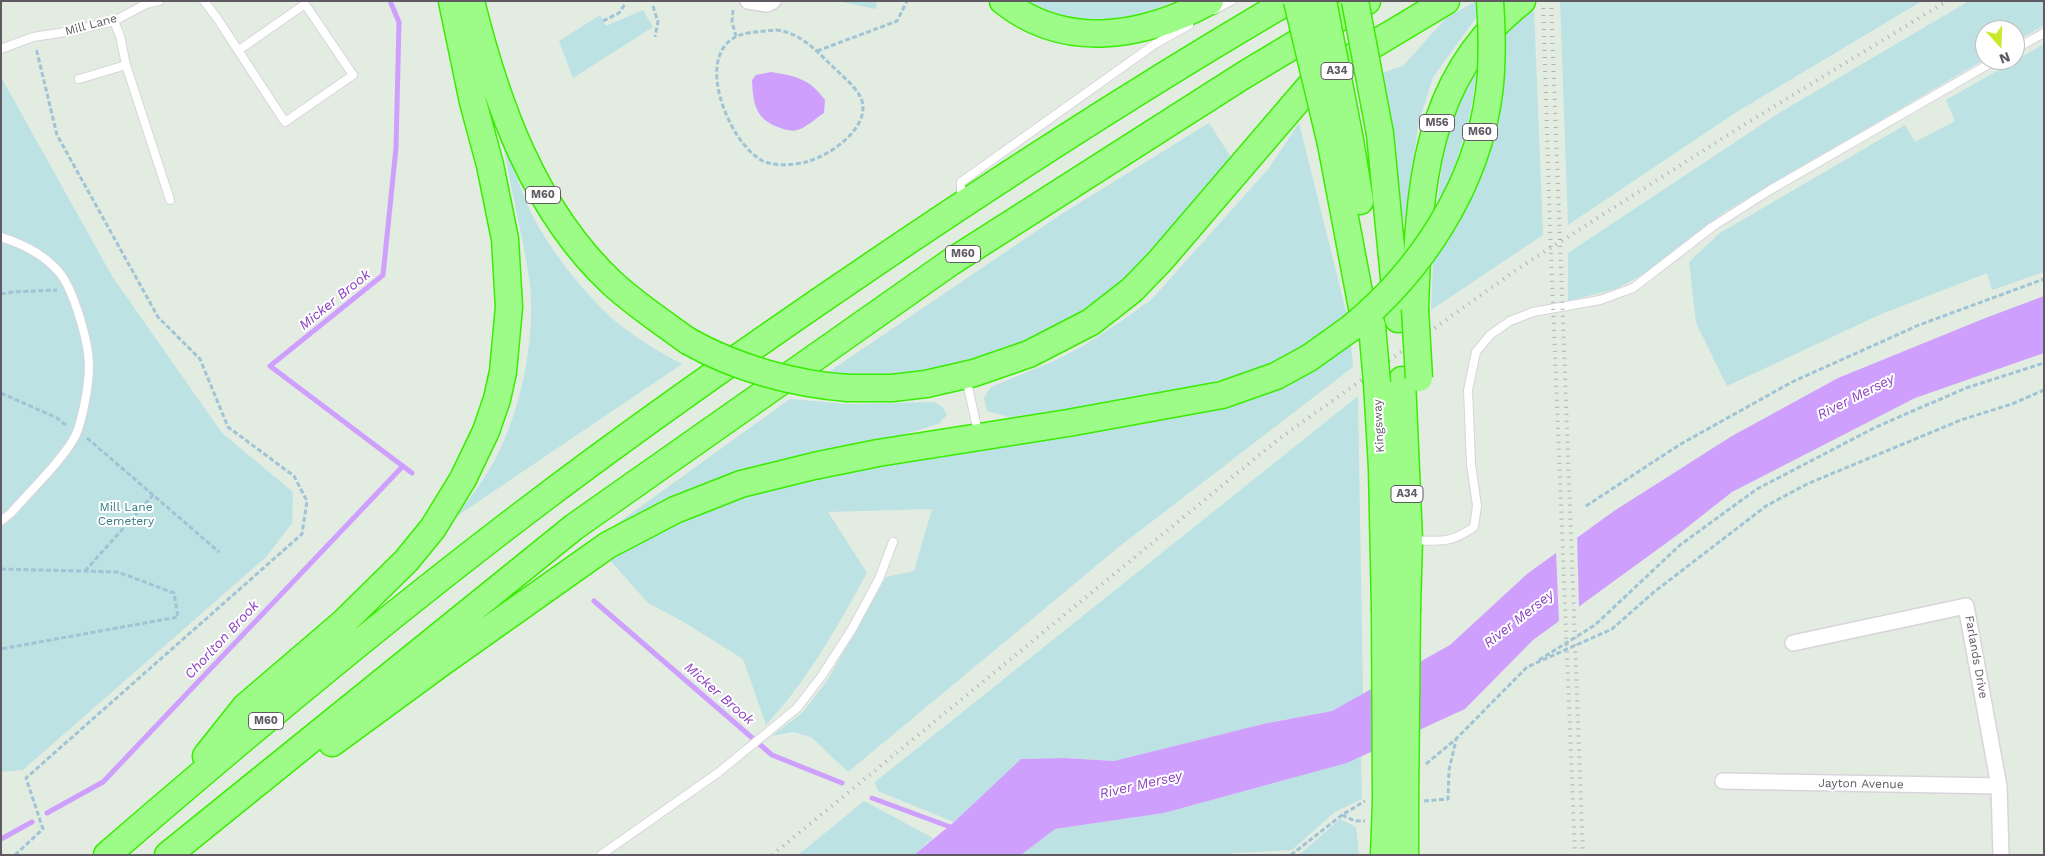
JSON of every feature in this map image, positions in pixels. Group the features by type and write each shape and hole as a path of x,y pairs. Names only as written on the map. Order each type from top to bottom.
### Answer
{"highway":[{"name":"M60","path":"173,798 245,708 342,624 406,561 446,509 473,461 486,431 497,399 503,372 509,307 505,239 452,1"},
{"name":"M60","path":"470,1 481,45 495,85 526,159 552,211 575,243 611,282 648,314 708,352 800,382 848,388 892,388 926,384 965,375 1029,354 1091,322 1132,290 1182,237 1249,155 1316,79 1446,1"},
{"path":"1003,1 1021,14 1034,20 1062,29 1091,34 1140,30 1204,12"},
{"name":"M60","path":"108,855 173,798 425,590 546,497 748,350 960,205 1206,49 1288,1"},
{"path":"1297,1 1341,142"},
{"name":"A34","path":"1323,1 1341,142"},
{"name":"Kingsway","path":"1355,1 1380,134 1407,314 1410,379 1409,537 1396,608"},
{"name":"M60","path":"168,855 200,827 574,527 951,262 1244,75 1367,1"},
{"name":"M60","path":"200,827 309,759 600,550 641,526 675,510 741,484 878,453 1222,395 1276,376 1322,350 1373,310 1411,269 1446,216 1474,155 1485,113 1490,76 1490,1"},
{"name":"M56","path":"1407,314 1416,273 1423,196 1435,127 1458,74 1479,44 1502,17 1522,1"},
{"name":"Kingsway","path":"1341,142 1367,257 1369,328 1396,608 1396,801 1405,855"},
{"name":"Kingsway","path":"1384,855 1396,801"}],"street":[{"path":"748,1 767,4 772,1"},
{"name":"Farlands Drive","path":"1793,643 1966,606 1999,786 2001,855"},
{"name":"Jayton Avenue","path":"1723,781 1999,786"}],"lane":[{"name":"Mill Lane","path":"1,49 33,37 72,31 114,21 146,4 159,1"},
{"path":"204,1 286,122 353,75 305,4 239,50"},
{"path":"960,205 961,182 1155,44 1204,12 1231,1"},
{"path":"114,21 120,36 126,65 170,200"},
{"path":"2025,43 2044,32"},
{"path":"79,78 126,65"},
{"path":"1409,537 1447,541 1459,537 1474,527 1477,506 1471,464 1468,390 1476,352 1490,335 1510,320 1533,312 1600,300 1633,288 1712,227 1770,190 1979,70"},
{"path":"1,237 32,249 60,273 70,290 78,310 89,366 87,388 76,431 64,452 11,513 1,521"},
{"path":"965,375 979,436"},
{"path":"602,855 719,772 797,708 852,629 879,579 893,542"}],"path":[{"path":"818,51 897,21 907,1"},
{"path":"603,21 619,14 625,4"},
{"path":"653,6 658,22 658,30 654,37"},
{"path":"733,10 732,22 736,36"},
{"path":"776,30 786,31 798,36 818,51 857,92 863,107 859,124 831,151 806,162 772,164 761,160 748,148 724,111 716,67 721,50 736,36 776,30"},
{"path":"14,855 43,828 26,778 302,534 307,501 294,476 228,427 200,359 158,317 58,135 33,37"},
{"path":"1586,506 1679,445 1792,382 1919,325 2044,279"},
{"path":"1,294 70,290"},
{"path":"1424,765 1456,739 1527,667 1595,625 1680,545 1757,489 1876,427 1966,388 2044,363"},
{"path":"1527,667 1612,629 1654,592 1766,506 1808,484 1961,420 2012,404 2044,390"},
{"path":"1,393 56,418 76,431 219,552"},
{"path":"85,571 153,495"},
{"path":"1,569 118,572 174,593 178,617 1,649"},
{"path":"1291,855 1342,815 1396,801 1448,799 1449,770 1456,739"},
{"path":"1342,815 1355,821 1368,822"}],"green space":[{"path":"837,1 877,1 876,9"},
{"path":"1027,1 1174,1 1136,18 1067,19"},
{"path":"1476,1 1497,1 1476,18 1433,77 1418,125 1414,159 1411,243 1399,205 1382,73 1403,66 1446,18"},
{"path":"1560,1 1922,1 1735,113 1568,225"},
{"path":"1969,1 2044,1 2044,25 2025,36 2025,20 1975,20 1975,65 1723,213 1642,275 1616,289 1568,301 1568,253 1779,113"},
{"path":"1534,8 1543,235 1431,310 1433,262 1462,214 1504,37 1518,20"},
{"path":"643,10 653,27 573,78 559,41 600,15 606,26"},
{"path":"2044,44 2044,272 1992,290 1987,273 1879,315 1727,386 1696,323 1689,262 1720,233 1905,125 1915,142 1955,121 1946,100 1998,70 2025,70 2025,55"},
{"path":"1478,64 1464,137 1437,207 1443,153 1454,109"},
{"name":"Mill Lane Cemetery","path":"1,77 112,276 222,433 293,492 292,523 266,557 23,770 1,772"},
{"path":"1209,123 1231,157 1177,223 1131,274 1081,314 1028,343 926,374 856,377 827,373 1063,213"},
{"path":"1299,123 1347,315 1322,335 1293,353 1264,367 1202,385 1068,411 1011,418 987,411 984,398 991,387 1054,361 1083,346 1152,299 1269,168"},
{"path":"502,136 527,204 555,253 607,314 650,346 682,364 451,520 475,491 495,460 515,410 528,356 531,328 529,278"},
{"path":"1351,344 1353,367 1120,546 848,772 811,737 793,732 772,736 802,713 827,681 886,577 914,571 932,509 828,512 867,573 809,671 766,725 743,659 682,621 648,603 609,559 632,545 701,512 754,493 818,474 1205,411 1245,401 1299,378 1334,357"},
{"path":"1358,396 1363,694 1332,711 1263,724 1114,761 1065,758 1021,759 954,822 878,791 875,782"},
{"path":"790,399 849,404 934,402 943,407 947,415 938,424 899,436 806,455 604,533"},
{"path":"1361,757 1362,799 1335,812 1292,850 1233,853 1229,855 1021,855 1055,829 1164,813 1347,763"},
{"path":"864,801 933,838 914,855 798,855"},
{"path":"1340,819 1356,827 1359,855 1299,855"}],"water":[{"path":"771,72 795,77 814,87 825,100 824,113 795,131 770,124 757,109 753,96 752,80 756,75"},
{"name":"River Mersey","path":"2044,296 2044,353 1915,398 1732,492 1680,533 1533,640 1465,709 1347,763 1164,813 1055,829 1021,855 914,855 954,822 1021,759 1065,758 1114,761 1263,724 1332,711 1450,645 1527,574 1614,511 1732,436 1838,378"}],"pier":[{"path":"1577,534 1579,609 1559,624 1556,550"}],"waterway":[{"name":"Micker Brook","path":"390,1 399,22 396,148 383,275 270,366 412,473"},
{"name":"Chorlton Brook","path":"47,813 103,782 403,466"},
{"name":"Micker Brook","path":"594,601 772,755 842,783"},
{"name":"Micker Brook","path":"872,798 953,828"},
{"name":"Chorlton Brook","path":"1,839 32,822"}],"railway":[{"path":"1543,1 1550,229 1575,855"},
{"path":"1551,1 1583,855"},
{"path":"772,855 1280,438 1519,268 1742,126 1947,1"}]}
